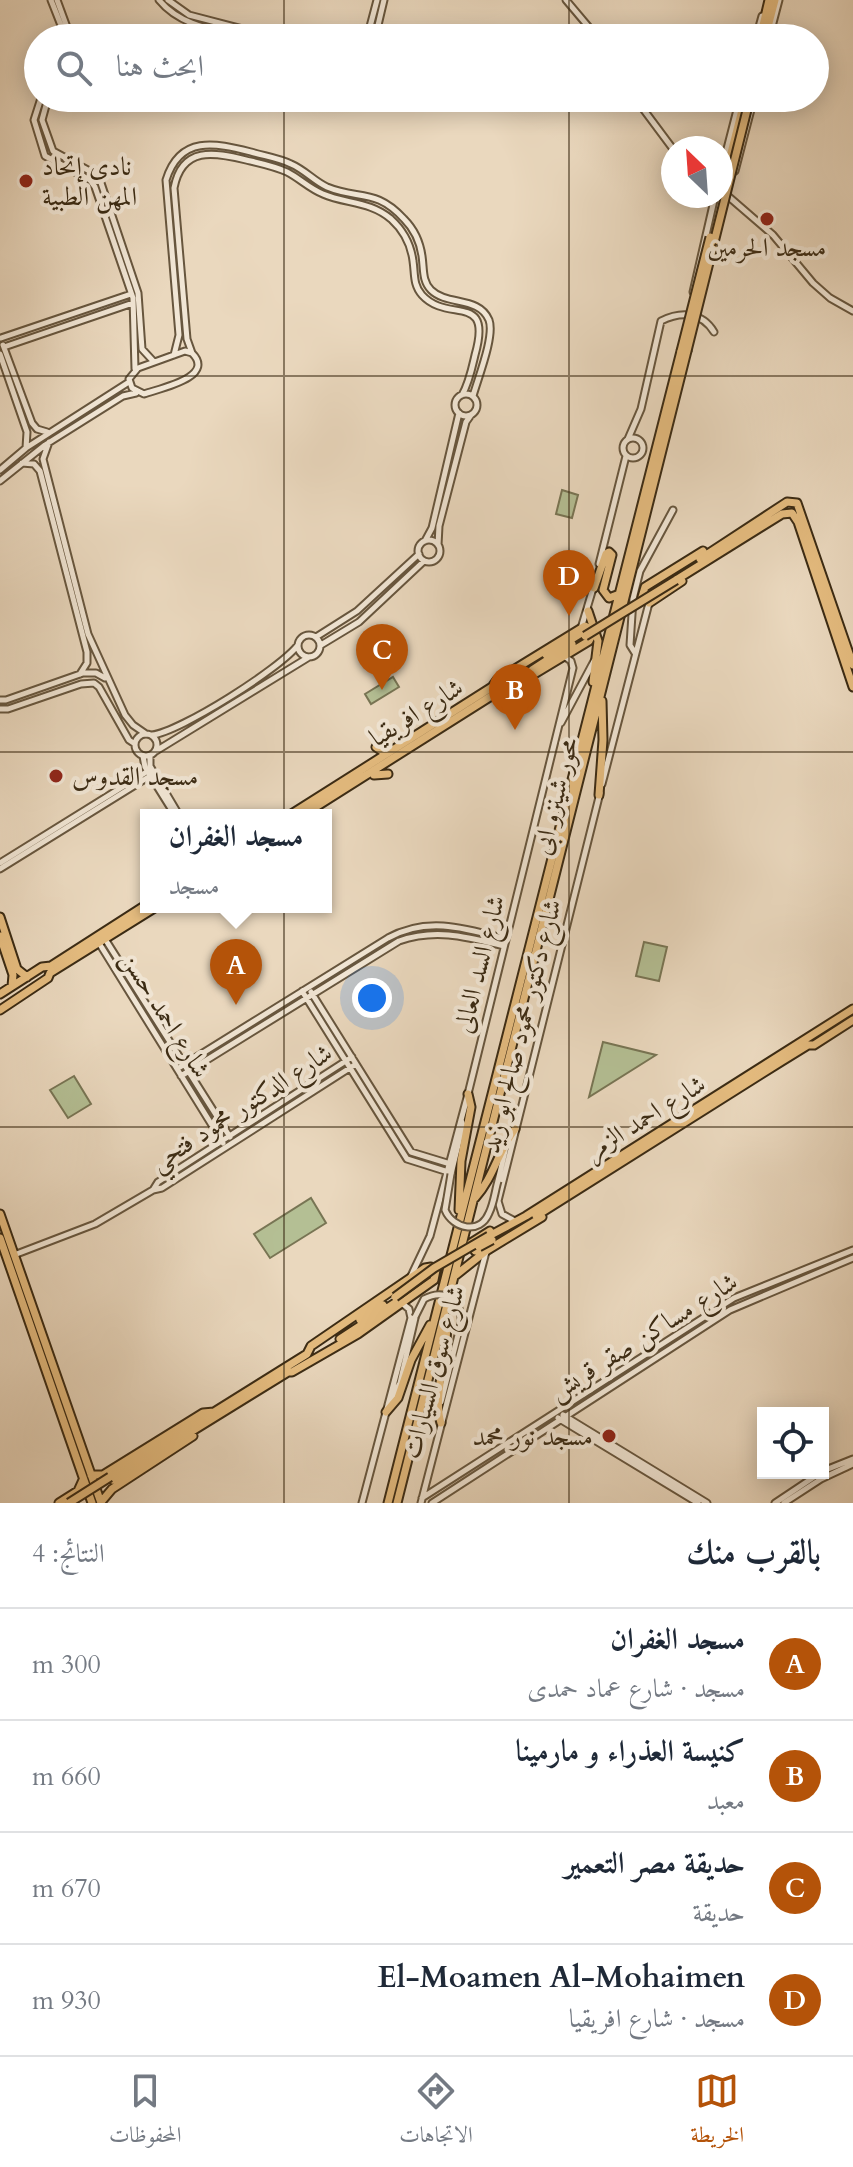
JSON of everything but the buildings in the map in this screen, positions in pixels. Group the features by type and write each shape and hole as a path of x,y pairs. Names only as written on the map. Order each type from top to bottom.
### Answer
{"main road":[{"path":"766,24 772,0"},
{"name":"محور شينزو ابى","path":"733,150 743,112"},
{"name":"محور شينزو ابى","path":"397,1503 460,1217 744,112"},
{"name":"محور شينزو ابى","path":"388,1503 441,1312 454,1279 602,693 718,208"},
{"path":"494,690 789,502 797,503 801,508 853,665"},
{"path":"740,536 738,545 649,603 642,597 645,587 732,534 740,536 785,513 795,515 853,687"},
{"path":"594,588 609,552 612,555 603,590 609,598 618,593"},
{"path":"588,611 598,641 592,678 595,684"},
{"name":"شارع افريقيا","path":"313,809 494,690 506,691 591,638 590,628 581,627 496,681 494,690"},
{"path":"599,795 602,693"},
{"path":"368,775 390,772 393,755 374,749 370,764"},
{"name":"شارع افريقيا","path":"299,809 370,764 393,755"},
{"path":"0,1001 140,909"},
{"path":"50,970 146,913"},
{"path":"0,917 20,975"},
{"path":"0,936 20,975"},
{"path":"0,1001 20,975 44,966 50,970"},
{"path":"12,986 20,975"},
{"name":"شارع احمد الزمر","path":"486,1251 474,1250 471,1246 473,1240 513,1220 568,1184 575,1185 853,1007"},
{"name":"شارع احمد الزمر","path":"454,1279 486,1251 587,1189 591,1182 853,1018"},
{"path":"460,1217 460,1166 471,1107 468,1094"},
{"path":"473,1199 491,1177 503,1145 514,1130"},
{"path":"490,1238 591,1182"},
{"path":"215,1414 288,1372 399,1301 443,1268 575,1185"},
{"path":"0,1214 20,1284"},
{"path":"0,1238 36,1329 87,1477 92,1503"},
{"path":"69,1503 307,1354 434,1280 437,1274 435,1269 425,1268 313,1345 307,1354"},
{"path":"386,1412 398,1398 411,1360 441,1312"},
{"path":"441,1312 445,1358 438,1405 442,1421"},
{"path":"87,1477 99,1476 110,1480"},
{"path":"59,1503 74,1494 87,1477"},
{"path":"87,1477 101,1502"},
{"path":"101,1502 110,1480"},
{"path":"79,1503 110,1480"},
{"path":"74,1494 80,1497 79,1503"}],"street":[{"path":"51,0 62,24"},
{"path":"57,0 65,24"},
{"path":"159,0 171,13 197,24"},
{"path":"168,0 189,15 223,24"},
{"path":"371,24 377,0"},
{"path":"378,24 384,0"},
{"path":"566,0 586,24"},
{"path":"0,470 26,448 129,381 135,369 135,283 100,180 45,156 34,120 37,112"},
{"path":"44,112 42,120 52,149 91,176 136,310 141,347 154,362"},
{"path":"645,112 663,136"},
{"path":"733,138 742,112"},
{"path":"174,355 179,335 166,180 174,162 184,152 202,144 217,144 287,162 325,186 373,197 401,215 418,240 424,276 430,289 441,297 477,306 488,318 490,335 473,396 477,407 466,422 441,520 440,551 433,562 424,561 419,547 432,528 459,413"},
{"path":"0,481 49,442 123,396 147,393 192,376 199,366 187,339 174,188 178,174 188,162 206,153 221,153 281,170 322,194 373,207 394,222 409,245 415,282 422,295 433,303 470,314 479,324 481,335 462,395 455,405 459,413 471,415"},
{"path":"733,204 773,235 813,283 853,311"},
{"path":"685,314 717,208"},
{"path":"698,317 719,208"},
{"path":"693,293 703,296"},
{"path":"48,433 34,425 0,337 131,294"},
{"path":"120,298 123,306"},
{"path":"4,347 133,303"},
{"path":"581,627 588,611 626,456 623,447 637,422 661,321 685,314 698,317 716,330"},
{"path":"12,334 10,339 14,343"},
{"path":"135,369 185,351 192,353"},
{"path":"0,354 27,429 26,448"},
{"path":"129,381 137,393"},
{"path":"462,395 473,396"},
{"path":"626,456 632,458 640,455 642,449 637,422"},
{"path":"27,429 31,430 34,425"},
{"path":"628,439 641,443"},
{"path":"36,465 43,459 49,442"},
{"path":"43,459 85,625 127,719 157,742 150,754 149,773 173,809"},
{"path":"22,463 36,465 40,471 87,652 87,663 80,674"},
{"path":"635,653 630,645 638,577 648,551 673,510"},
{"path":"425,541 438,545"},
{"path":"316,637 353,615 419,554"},
{"path":"321,645 310,634 303,636 278,665 177,727 137,738 137,752 150,754 318,653 321,645 359,622 424,561"},
{"name":"شارع دكتور محمود صالح ابو زيد","path":"513,1220 502,1214 498,1203 514,1130 649,603"},
{"path":"298,645 301,653 309,657"},
{"name":"شارع السد العالى","path":"408,1281 430,1236 448,1173 447,1163 468,1094 573,668 570,660 563,656"},
{"path":"559,725 596,656"},
{"path":"87,663 93,666 99,661"},
{"path":"3,700 80,674 96,673 108,680"},
{"path":"1,711 91,682 99,687 129,740 135,744"},
{"path":"150,754 150,765 174,809"},
{"path":"0,863 149,773"},
{"path":"0,869 149,773"},
{"path":"177,1069 388,938 413,927 453,926 505,942"},
{"path":"181,1076 392,944 417,935 452,934 505,942"},
{"name":"شارع احمد حسن","path":"102,941 231,1139"},
{"name":"شارع احمد حسن","path":"102,941 223,1144"},
{"path":"309,987 411,1152 447,1163"},
{"path":"302,991 409,1160 448,1173"},
{"name":"شارع الدكتور محمود فتحي","path":"231,1139 352,1057"},
{"name":"شارع الدكتور محمود فتحي","path":"14,1255 95,1224 153,1190 158,1182 356,1064"},
{"path":"460,1119 463,1125 448,1173 445,1210 452,1221 463,1227 476,1225 487,1218 514,1130"},
{"name":"شارع مساكن صقر قريش","path":"432,1503 734,1298 853,1250"},
{"name":"شارع سوق السيارات","path":"424,1499 486,1251"},
{"name":"شارع مساكن صقر قريش","path":"424,1499 738,1305 853,1258"},
{"path":"389,1401 400,1383 415,1317 424,1299 440,1294 451,1298 461,1311 461,1323 441,1404 442,1421"},
{"name":"شارع سوق السيارات","path":"362,1503 411,1318 409,1309 399,1301"},
{"path":"559,1415 698,1503"},
{"path":"631,1460 707,1503"},
{"path":"829,1468 838,1462 853,1462"},
{"path":"784,1503 853,1462"},
{"path":"775,1503 811,1479"},
{"path":"424,1499 432,1503"}],"green space":[{"path":"562,490 578,495 572,518 556,514"},
{"path":"393,677 399,687 371,704 365,694"},
{"path":"644,942 667,947 659,981 636,976"},
{"path":"603,1042 656,1055 589,1097"},
{"path":"74,1076 91,1104 68,1118 50,1090"},
{"path":"311,1198 326,1223 270,1258 254,1234"}],"place":[{"name":"نادى إتحاد المهن الطبية","path":"26,181"},
{"name":"مسجد الحرمين","path":"767,219"},
{"name":"El-Moamen Al-Mohaimen","path":"569,616"},
{"name":"حديقة مصر التعمير","path":"382,690"},
{"name":"كنيسة العذراء و مارمينا","path":"515,730"},
{"name":"مسجد القدوس","path":"56,776"},
{"name":"مسجد الغفران","path":"236,1005"},
{"name":"مسجد نور محمد","path":"609,1436"}]}
